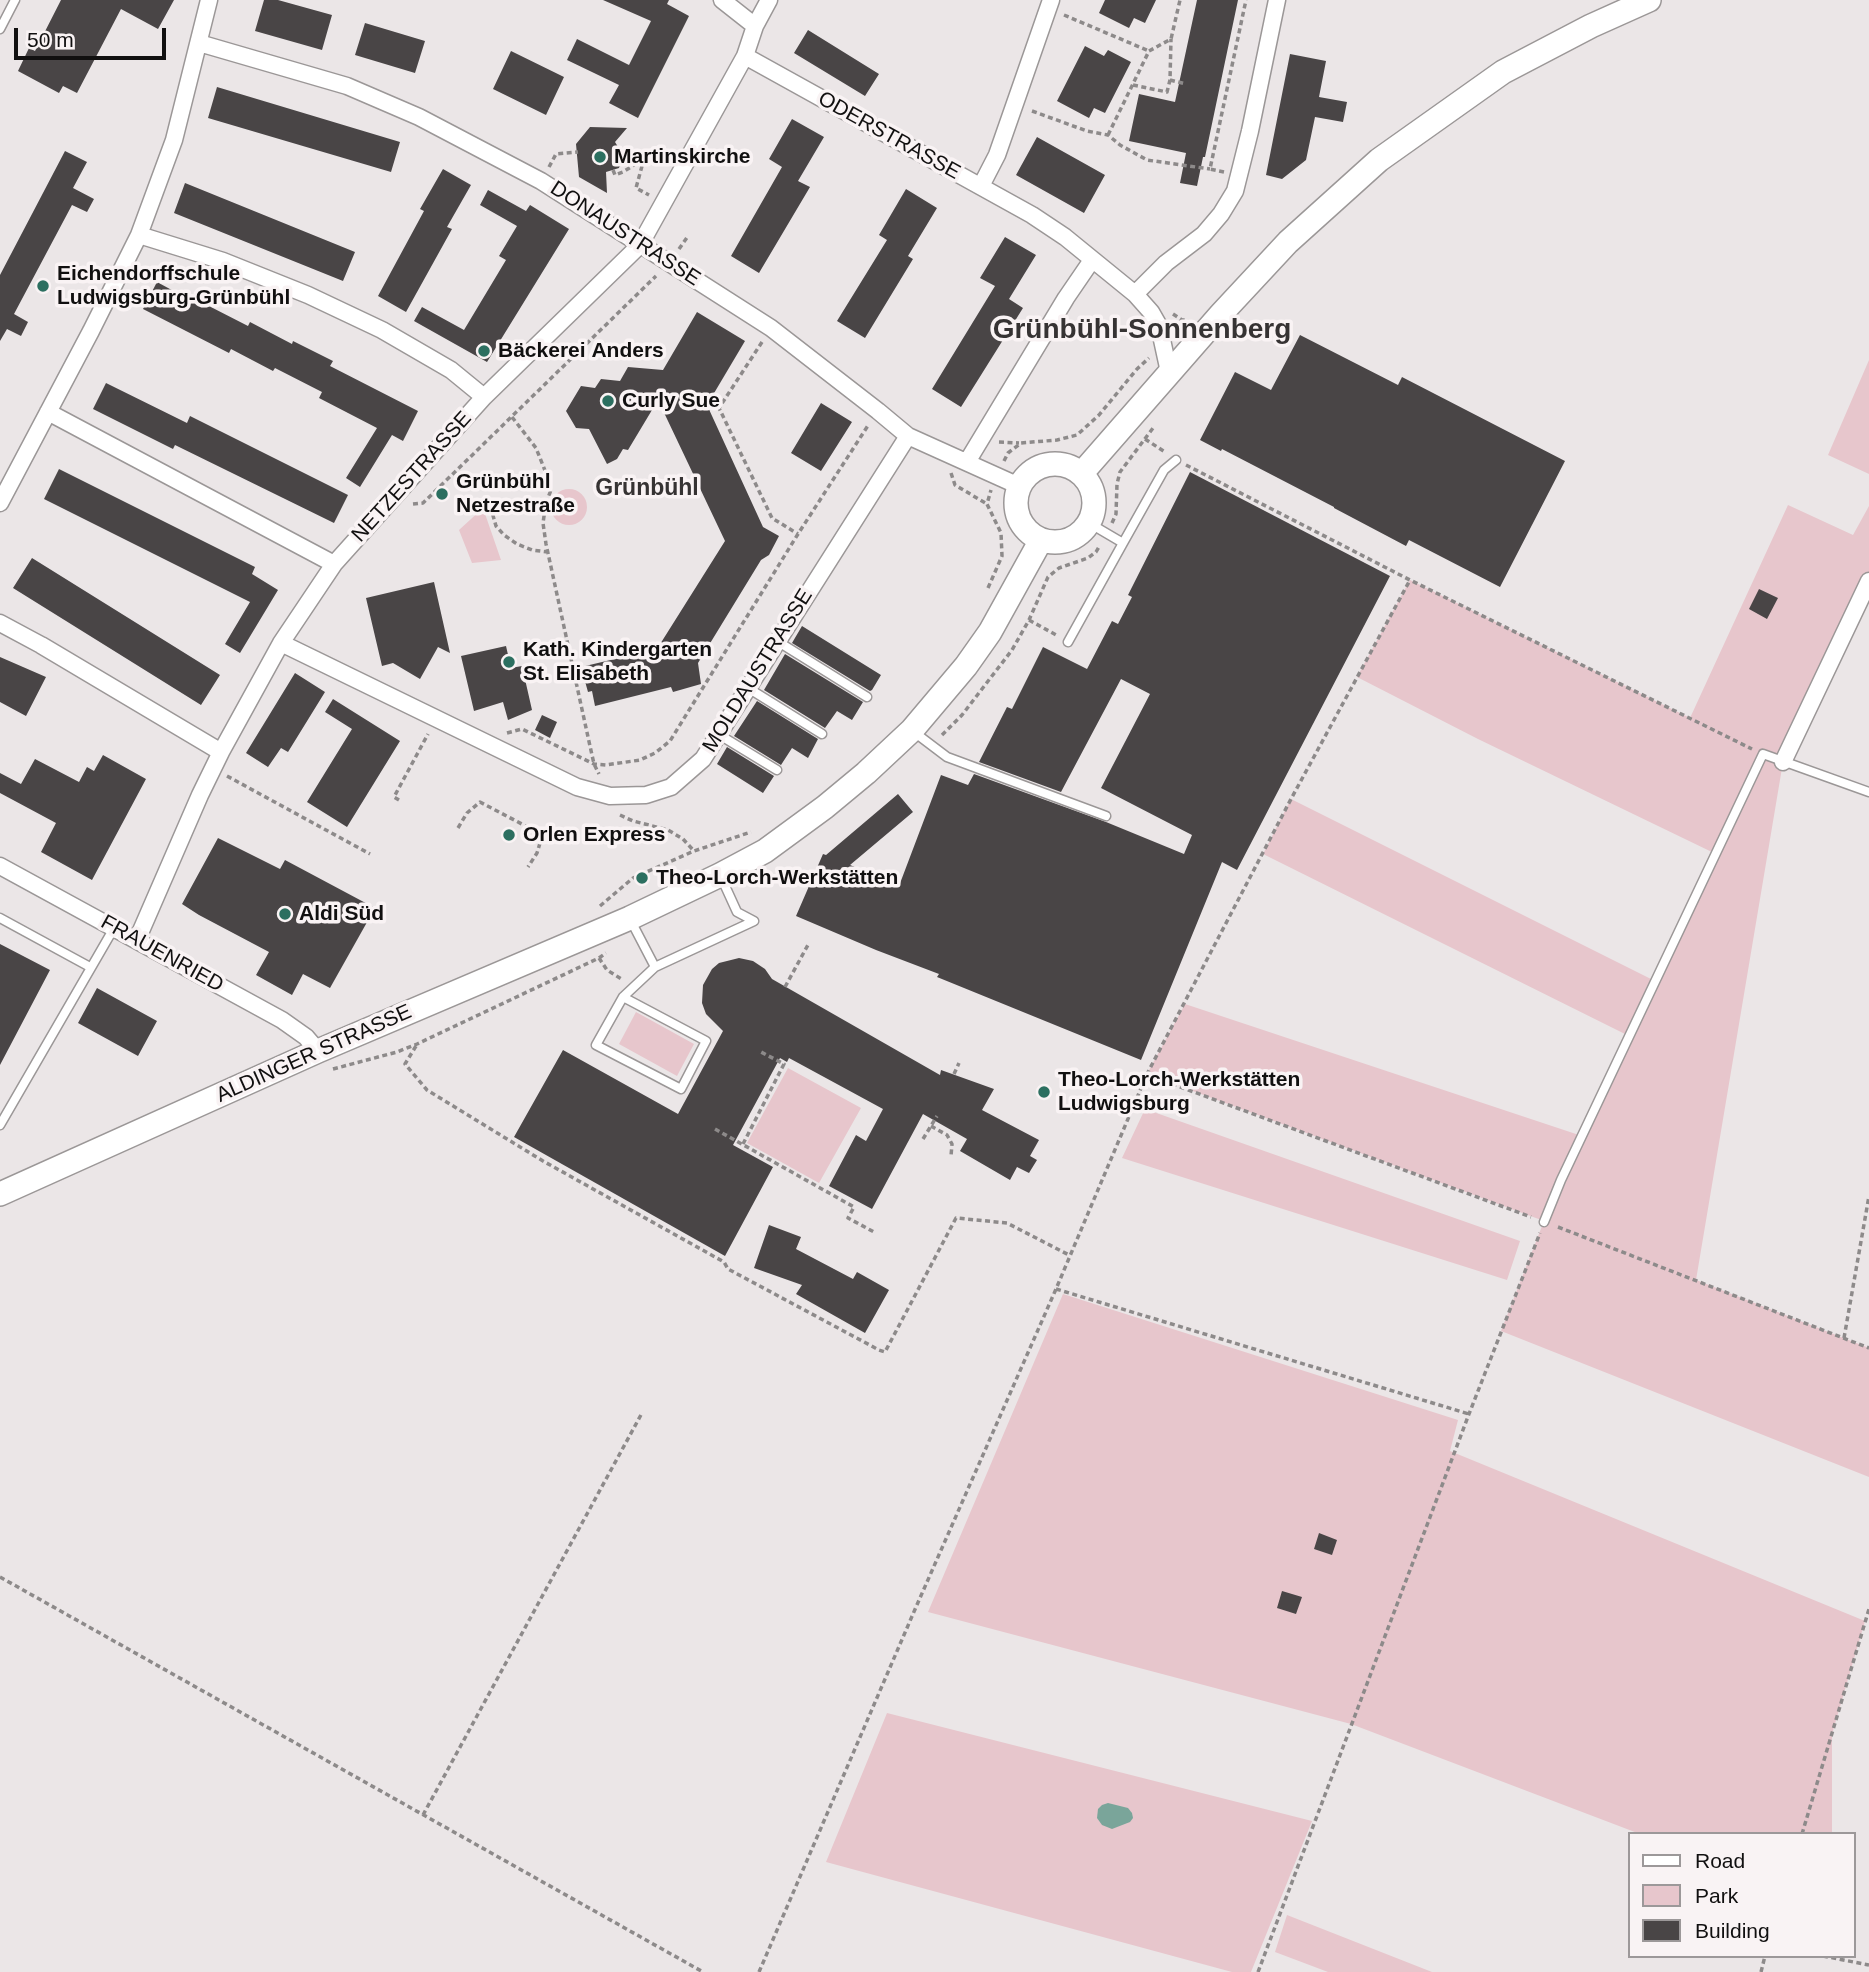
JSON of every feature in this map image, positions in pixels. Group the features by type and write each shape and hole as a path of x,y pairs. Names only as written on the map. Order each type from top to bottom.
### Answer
{"main road":[{"path":"1082,473 1169,372 1288,242 1379,160 1503,72 1648,0"},
{"path":"1059,463 1082,473 1090,484 1094,511 1082,532 1063,541 1052,542 1041,540 1030,533 1021,523 1016,498 1019,486 1026,476 1036,468 1059,463"},
{"name":"ALDINGER STRASSE","path":"0,1194 318,1051 630,918 720,876 765,851 866,773 912,730 966,666 990,632 1041,540"}],"street":[{"path":"0,503 139,235 174,140 209,0"},
{"path":"722,0 755,26"},
{"path":"745,56 755,26 769,0"},
{"path":"1135,294 1167,263 1204,234 1235,191 1278,0"},
{"path":"981,186 997,155 1049,5"},
{"name":"DONAUSTRASSE","path":"199,43 346,86 419,117 541,181 771,328 908,436 1019,486"},
{"name":"ODERSTRASSE","path":"745,56 981,186 1054,230 1135,294 1151,312 1159,326 1169,372"},
{"name":"NETZESTRASSE","path":"136,940 221,752 281,643 334,564 484,397 640,245 745,56"},
{"path":"139,235 223,261 382,330 451,370 484,397"},
{"path":"967,462 1059,309 1092,260"},
{"path":"48,412 334,564"},
{"name":"MOLDAUSTRASSE","path":"281,643 577,787 610,796 646,795 671,787 703,759 908,436"},
{"path":"1783,762 1869,581"},
{"path":"0,623 221,752"},
{"name":"FRAUENRIED","path":"0,866 282,1020 306,1037 318,1051"}],"lane":[{"path":"0,29 15,0"},
{"path":"1068,642 1164,470 1176,460"},
{"path":"1089,523 1123,543"},
{"path":"777,641 867,696"},
{"path":"748,688 822,734"},
{"path":"912,730 947,757 1105,816"},
{"path":"718,734 777,770"},
{"path":"1544,1222 1561,1180 1763,754 1869,792"},
{"path":"623,997 706,1041 681,1090 596,1045 623,997 656,967 754,921 737,912 720,876"},
{"path":"0,918 90,967"},
{"path":"630,918 656,967"},
{"path":"0,1125 114,928"}],"path":[{"path":"1132,85 1167,92 1171,39 1180,0"},
{"path":"1210,169 1247,0"},
{"path":"1049,5 1149,51"},
{"path":"1108,135 1149,51 1171,39"},
{"path":"1170,80 1186,84"},
{"path":"1030,110 1087,131 1108,135 1147,160 1239,175"},
{"path":"541,181 556,154 578,152"},
{"path":"613,170 615,175 623,172 634,165 638,152 645,155 636,188 663,203"},
{"path":"386,506 423,503 668,263 688,236"},
{"path":"771,328 719,408 772,518 798,534"},
{"path":"480,741 522,729 594,764 623,764 655,753 670,741 878,411"},
{"path":"512,417 536,448 548,478 551,491 543,523 548,552 594,764 603,783"},
{"path":"1120,472 1145,439 1176,460 1410,580 1763,754"},
{"path":"955,485 987,504"},
{"path":"488,498 496,526 504,535 517,544 548,552"},
{"path":"985,594 1002,555"},
{"path":"759,1972 1147,1074 1291,799 1410,580"},
{"path":"1030,620 1068,642"},
{"path":"399,800 394,797 436,719"},
{"path":"226,775 370,854"},
{"path":"458,828 467,813 480,802 537,832 540,843 528,867"},
{"path":"620,814 633,821 668,830 683,839 694,851"},
{"path":"597,909 633,878 694,851 759,830"},
{"path":"785,987 809,943"},
{"path":"599,958 607,970 634,986"},
{"path":"417,1044 405,1063 427,1090 543,1161 724,1262 728,1269 884,1352 956,1218 1007,1223 1070,1256"},
{"path":"743,1144 784,1065 761,1052"},
{"path":"954,1074 959,1063"},
{"path":"1147,1074 1544,1222 1869,1348"},
{"path":"923,1139 937,1116"},
{"path":"931,1126 947,1135 952,1144 951,1156"},
{"path":"715,1129 854,1206 848,1218 874,1232"},
{"path":"1844,1338 1869,1196"},
{"path":"1258,1972 1544,1222"},
{"path":"1056,1289 1469,1414"},
{"path":"423,1815 642,1413"},
{"path":"0,1577 704,1972"},
{"path":"1803,1832 1869,1609"},
{"path":"1833,1958 1869,1965"}],"green space":[{"path":"1869,360 1869,474 1828,455"},
{"path":"569,489 582,494 587,507 582,520 569,525 556,520 551,507 556,494"},
{"path":"1788,505 1853,535 1869,506 1869,581 1783,762 1696,1280 1869,1348 1869,1477 1501,1331 1544,1221 1147,1074 1185,1004 1582,1136 1629,1036 1263,854 1291,799 1655,981 1716,854 1478,739 1357,677 1410,580 1690,718"},
{"path":"483,508 501,560 472,563 459,530"},
{"path":"636,1012 694,1044 677,1076 619,1044"},
{"path":"788,1068 861,1108 819,1183 747,1143"},
{"path":"1145,1109 1520,1241 1507,1280 1122,1158"},
{"path":"1063,1294 1458,1420 1450,1451 1865,1621 1832,1734 1832,1832 1635,1832 1351,1724 928,1612"},
{"path":"887,1713 1312,1821 1251,1972 1232,1972 826,1862"},
{"path":"1287,1915 1432,1972 1328,1972 1275,1952"}],"shaded area":[{"path":"1108,1803 1128,1808 1133,1818 1130,1822 1112,1829 1102,1825 1097,1818 1098,1809"}],"building":[{"path":"61,0 174,0 158,29 121,9 77,93 63,86 59,93 18,71 29,48 35,51"},
{"path":"264,0 278,0 332,15 322,50 255,31"},
{"path":"603,0 669,0 667,4 689,16 638,118 609,103 619,85 567,60 577,39 629,65 651,21"},
{"path":"1105,0 1156,0 1145,23 1134,18 1129,28 1099,13"},
{"path":"1197,0 1238,0 1197,186 1180,183 1186,153 1129,141 1139,94 1175,102"},
{"path":"365,23 425,41 415,73 355,55"},
{"path":"808,30 879,74 865,96 794,53"},
{"path":"1085,46 1104,56 1108,50 1131,62 1105,113 1094,108 1089,118 1057,101"},
{"path":"511,51 564,77 546,115 493,89"},
{"path":"1290,54 1326,61 1319,97 1347,102 1343,122 1315,117 1306,160 1282,179 1266,175"},
{"path":"217,87 400,142 391,172 208,118"},
{"path":"792,119 824,137 798,181 810,187 759,273 731,256 782,167 769,159"},
{"name":"Martinskirche","path":"590,127 627,128 615,142 623,155 619,168 606,172 607,193 579,177 576,144"},
{"path":"1037,137 1105,175 1084,213 1016,175"},
{"path":"65,151 87,162 73,188 94,199 87,212 72,205 14,314 28,322 21,336 7,329 0,341 0,275"},
{"path":"443,169 471,185 447,227 452,229 406,312 378,296 424,211 420,209"},
{"path":"185,183 355,252 343,281 174,213"},
{"path":"906,189 937,208 908,256 913,259 865,338 837,321 887,240 879,235"},
{"path":"488,190 526,211 530,205 569,229 487,362 414,321 422,307 464,330 506,260 499,256 517,226 480,205"},
{"path":"1005,237 1036,255 1009,299 1023,308 961,407 932,389 995,286 980,278"},
{"path":"157,282 203,307 205,304 248,326 250,322 292,344 293,341 333,361 330,366 418,411 403,441 392,435 360,487 346,478 377,428 319,398 322,392 275,368 273,371 231,349 229,353 143,309"},
{"path":"697,312 745,341 707,405 763,527 779,536 769,555 761,560 698,663 701,684 673,692 671,687 595,706 592,691 588,692 581,667 657,649 725,541 658,400 628,450 623,449 617,459 607,464 589,429 576,428 566,411 581,386 595,388 601,379 620,381 628,367 663,370"},
{"path":"1300,335 1398,385 1402,377 1565,461 1500,587 1409,540 1406,546 1200,440 1235,372 1271,390"},
{"path":"106,383 187,423 190,416 348,495 334,523 175,445 173,449 93,409"},
{"path":"821,403 852,422 821,471 791,453"},
{"path":"59,469 255,567 252,574 278,590 240,653 225,644 250,602 44,499"},
{"path":"1190,472 1390,576 1237,870 1222,862 1141,1060 796,916 823,854 826,855 898,794 913,812 850,865 899,886 941,775 968,785 974,774 1106,822 1184,854 1192,835 1101,788 1150,694 1121,679 1061,792 979,762 1007,707 1012,709 1043,647 1087,669 1112,621 1118,624 1132,597 1128,595"},
{"path":"32,558 220,675 201,705 13,588"},
{"path":"434,582 450,653 438,647 420,679 393,663 382,666 366,598"},
{"path":"1759,589 1778,598 1767,619 1749,609"},
{"path":"802,626 881,675 872,690 792,643"},
{"path":"506,646 511,668 522,666 532,710 508,720 503,702 474,711 461,656"},
{"path":"785,654 863,702 852,720 837,711 825,728 764,690"},
{"path":"0,657 46,677 26,716 0,702"},
{"path":"295,673 325,692 288,752 281,748 268,767 246,753"},
{"path":"333,699 400,741 347,827 307,802 352,729 325,712"},
{"path":"757,701 818,739 808,758 792,748 781,765 734,736"},
{"path":"542,715 557,722 550,738 535,730"},
{"path":"727,747 774,776 763,793 717,764"},
{"path":"103,755 146,779 92,880 41,852 56,823 0,793 0,773 21,784 35,759 79,782 87,767 94,771"},
{"path":"218,838 280,869 285,860 375,908 330,988 303,974 292,995 256,975 269,952 182,904"},
{"path":"0,944 50,970 0,1065"},
{"path":"739,958 753,961 765,969 772,979 940,1075 941,1070 994,1089 982,1110 1039,1140 1030,1156 1037,1160 1029,1173 1017,1167 1010,1180 960,1151 967,1139 923,1114 872,1209 829,1186 856,1135 866,1141 883,1109 789,1058 787,1062 780,1058 733,1145 773,1167 725,1256 514,1137 563,1050 678,1114 723,1031 706,1014 702,1003 703,985 712,969 719,963"},
{"path":"97,988 157,1021 138,1056 78,1023"},
{"path":"769,1225 801,1237 796,1249 853,1279 857,1272 889,1290 865,1333 796,1294 802,1285 754,1268"},
{"path":"1319,1533 1337,1540 1332,1555 1314,1549"},
{"path":"1282,1591 1302,1597 1296,1614 1277,1608"}],"place":[{"name":"Martinskirche","path":"600,157"},
{"name":"Eichendorffschule Ludwigsburg-Grünbühl","path":"43,286"},
{"name":"Bäckerei Anders","path":"484,351"},
{"name":"Curly Sue","path":"608,401"},
{"name":"Grünbühl Netzestraße","path":"442,494"},
{"name":"Kath. Kindergarten St. Elisabeth","path":"509,662"},
{"name":"Orlen Express","path":"509,835"},
{"name":"Theo-Lorch-Werkstätten","path":"642,878"},
{"name":"Aldi Süd","path":"285,914"},
{"name":"Theo-Lorch-Werkstätten Ludwigsburg","path":"1044,1092"}],"district":[{"name":"Grünbühl-Sonnenberg","path":"1142,330"},
{"name":"Grünbühl","path":"647,489"}]}
